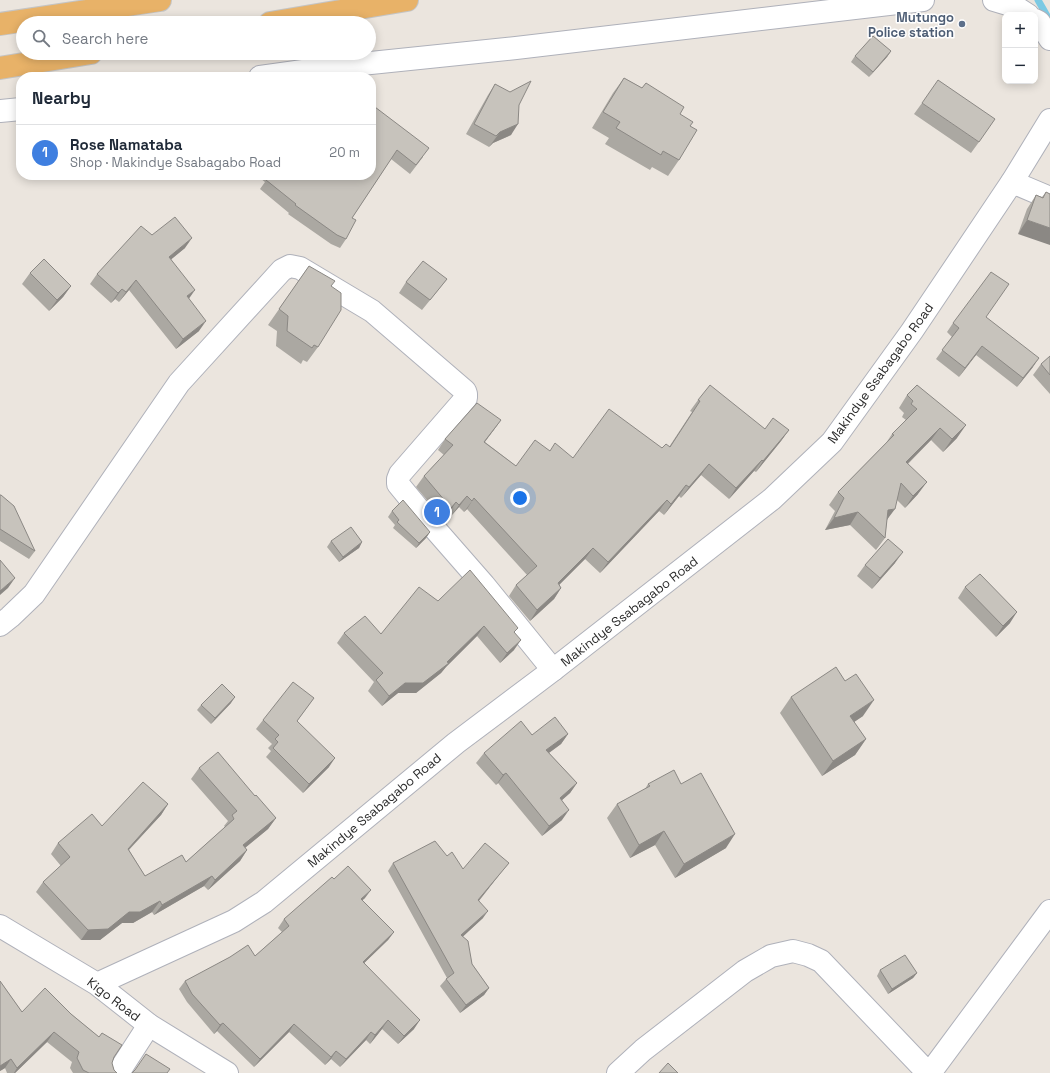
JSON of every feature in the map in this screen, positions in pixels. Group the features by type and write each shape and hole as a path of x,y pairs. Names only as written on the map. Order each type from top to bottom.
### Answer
{"highway":[{"path":"53,16 160,0"},
{"path":"312,16 407,0"},
{"path":"0,24 16,22"},
{"path":"0,68 49,60"}],"street":[{"path":"296,72 516,48 923,0"},
{"path":"994,0 1014,6 1023,12"},
{"path":"1038,22 1050,39"},
{"path":"0,111 16,109"},
{"name":"Makindye Ssabagabo Road","path":"97,984 234,921 264,902 456,743 553,670 772,499 832,442 912,331 1012,182 1050,120"},
{"path":"1031,150 1050,129"},
{"path":"1012,182 1050,198"},
{"path":"0,625 10,618 34,594 179,383 282,270 290,266 300,268 372,311 465,391 466,398 400,474 398,484 484,585 553,670"},
{"path":"618,1073 643,1050 745,971 771,956 793,951 808,955 821,961 929,1073 1050,911"},
{"name":"Kigo Road","path":"0,926 97,984 149,1026 227,1073"},
{"path":"118,1073 149,1026"}],"building":[{"path":"873,36 891,51 873,72 855,56"},
{"path":"624,78 642,88 646,83 684,107 680,114 693,122 690,126 697,130 679,160 663,151 661,155 616,128 620,122 603,112"},
{"path":"938,80 995,119 979,142 922,103"},
{"path":"531,81 519,105 518,124 500,132 496,136 474,124 495,84 510,92"},
{"path":"376,108 429,148 416,165 397,150 352,218 356,220 346,239 337,235 295,205 296,204 266,180 376,180"},
{"path":"1046,192 1050,194 1050,228 1027,220 1036,195 1043,198"},
{"path":"175,217 192,238 169,257 195,290 187,296 206,321 183,339 136,280 126,292 122,289 118,293 97,274 141,226 152,235"},
{"path":"44,259 71,286 57,300 30,273"},
{"path":"423,261 447,279 430,300 406,282"},
{"path":"309,266 335,281 331,286 341,293 341,310 318,347 314,345 312,348 287,331 288,316 279,309"},
{"path":"991,272 1009,284 986,317 1039,358 1023,378 982,346 965,368 942,350 959,328 953,323"},
{"path":"1050,356 1050,375 1041,364"},
{"path":"710,385 765,429 773,418 789,430 763,461 762,460 736,488 709,464 689,487 686,485 671,504 667,500 608,562 593,548 558,583 561,588 537,610 516,585 537,566 474,498 472,501 467,496 459,505 456,502 451,508 424,476 453,445 445,439 477,403 501,420 484,442 516,466 535,440 550,451 555,443 573,458 609,409 662,448 666,444 670,447 700,401 698,400"},
{"path":"917,385 966,425 952,439 940,428 906,462 927,482 913,496 901,483 895,509 888,510 885,538 858,512 834,518 844,498 838,492 894,435 892,434 917,409 911,404 913,401 907,395"},
{"path":"0,495 14,506 35,551 0,529"},
{"path":"403,500 430,532 419,543 397,522 399,520 392,511"},
{"path":"351,527 362,542 343,557 331,541"},
{"path":"888,539 903,552 880,578 865,565"},
{"path":"0,560 15,578 0,591"},
{"path":"470,570 518,628 514,632 521,640 507,653 484,626 447,662 449,663 423,683 405,683 389,696 376,680 383,673 344,633 365,616 381,634 419,587 438,601"},
{"path":"980,574 1017,612 1003,626 965,587"},
{"path":"836,667 845,681 856,674 874,700 850,716 866,739 833,761 791,697"},
{"path":"293,682 314,698 297,721 335,758 309,784 273,748 278,742 275,739 279,735 263,720"},
{"path":"222,684 235,697 215,718 201,705"},
{"path":"555,717 568,734 546,750 577,783 560,798 569,810 549,826 506,773 503,775 484,753 521,721 532,735"},
{"path":"218,752 255,796 256,795 276,818 243,845 247,850 215,880 212,876 162,905 160,901 140,912 129,912 108,929 88,930 43,882 70,857 58,843 92,814 102,826 143,782 168,804 128,849 145,876 182,855 186,862 234,819 232,815 237,811 199,768"},
{"path":"674,770 681,784 701,773 735,834 684,864 664,831 639,845 617,804 650,786 648,784"},
{"path":"435,841 447,856 452,852 463,869 485,843 509,863 478,900 488,911 461,935 468,941 472,964 489,988 466,1005 446,979 454,973 393,863"},
{"path":"348,866 371,890 361,899 394,932 363,962 420,1020 404,1036 388,1020 375,1035 371,1032 346,1059 336,1051 331,1057 294,1024 260,1059 223,1023 220,1025 192,994 185,981 230,957 248,945 255,956 289,926 284,919 332,877 334,879"},
{"path":"905,955 917,973 892,989 880,970"},
{"path":"0,981 22,1012 45,988 71,1014 99,1037 102,1033 122,1045 112,1063 114,1070 117,1073 89,1073 83,1070 77,1058 79,1052 54,1032 17,1068 11,1059 0,1066"},
{"path":"146,1054 170,1069 167,1073 132,1073"},
{"path":"668,1063 678,1073 659,1073"}],"waterway":[{"path":"1038,0 1050,21"}],"place":[{"name":"Mutungo Police station","path":"962,24"},
{"name":"Rose Namataba","path":"437,512"}]}
